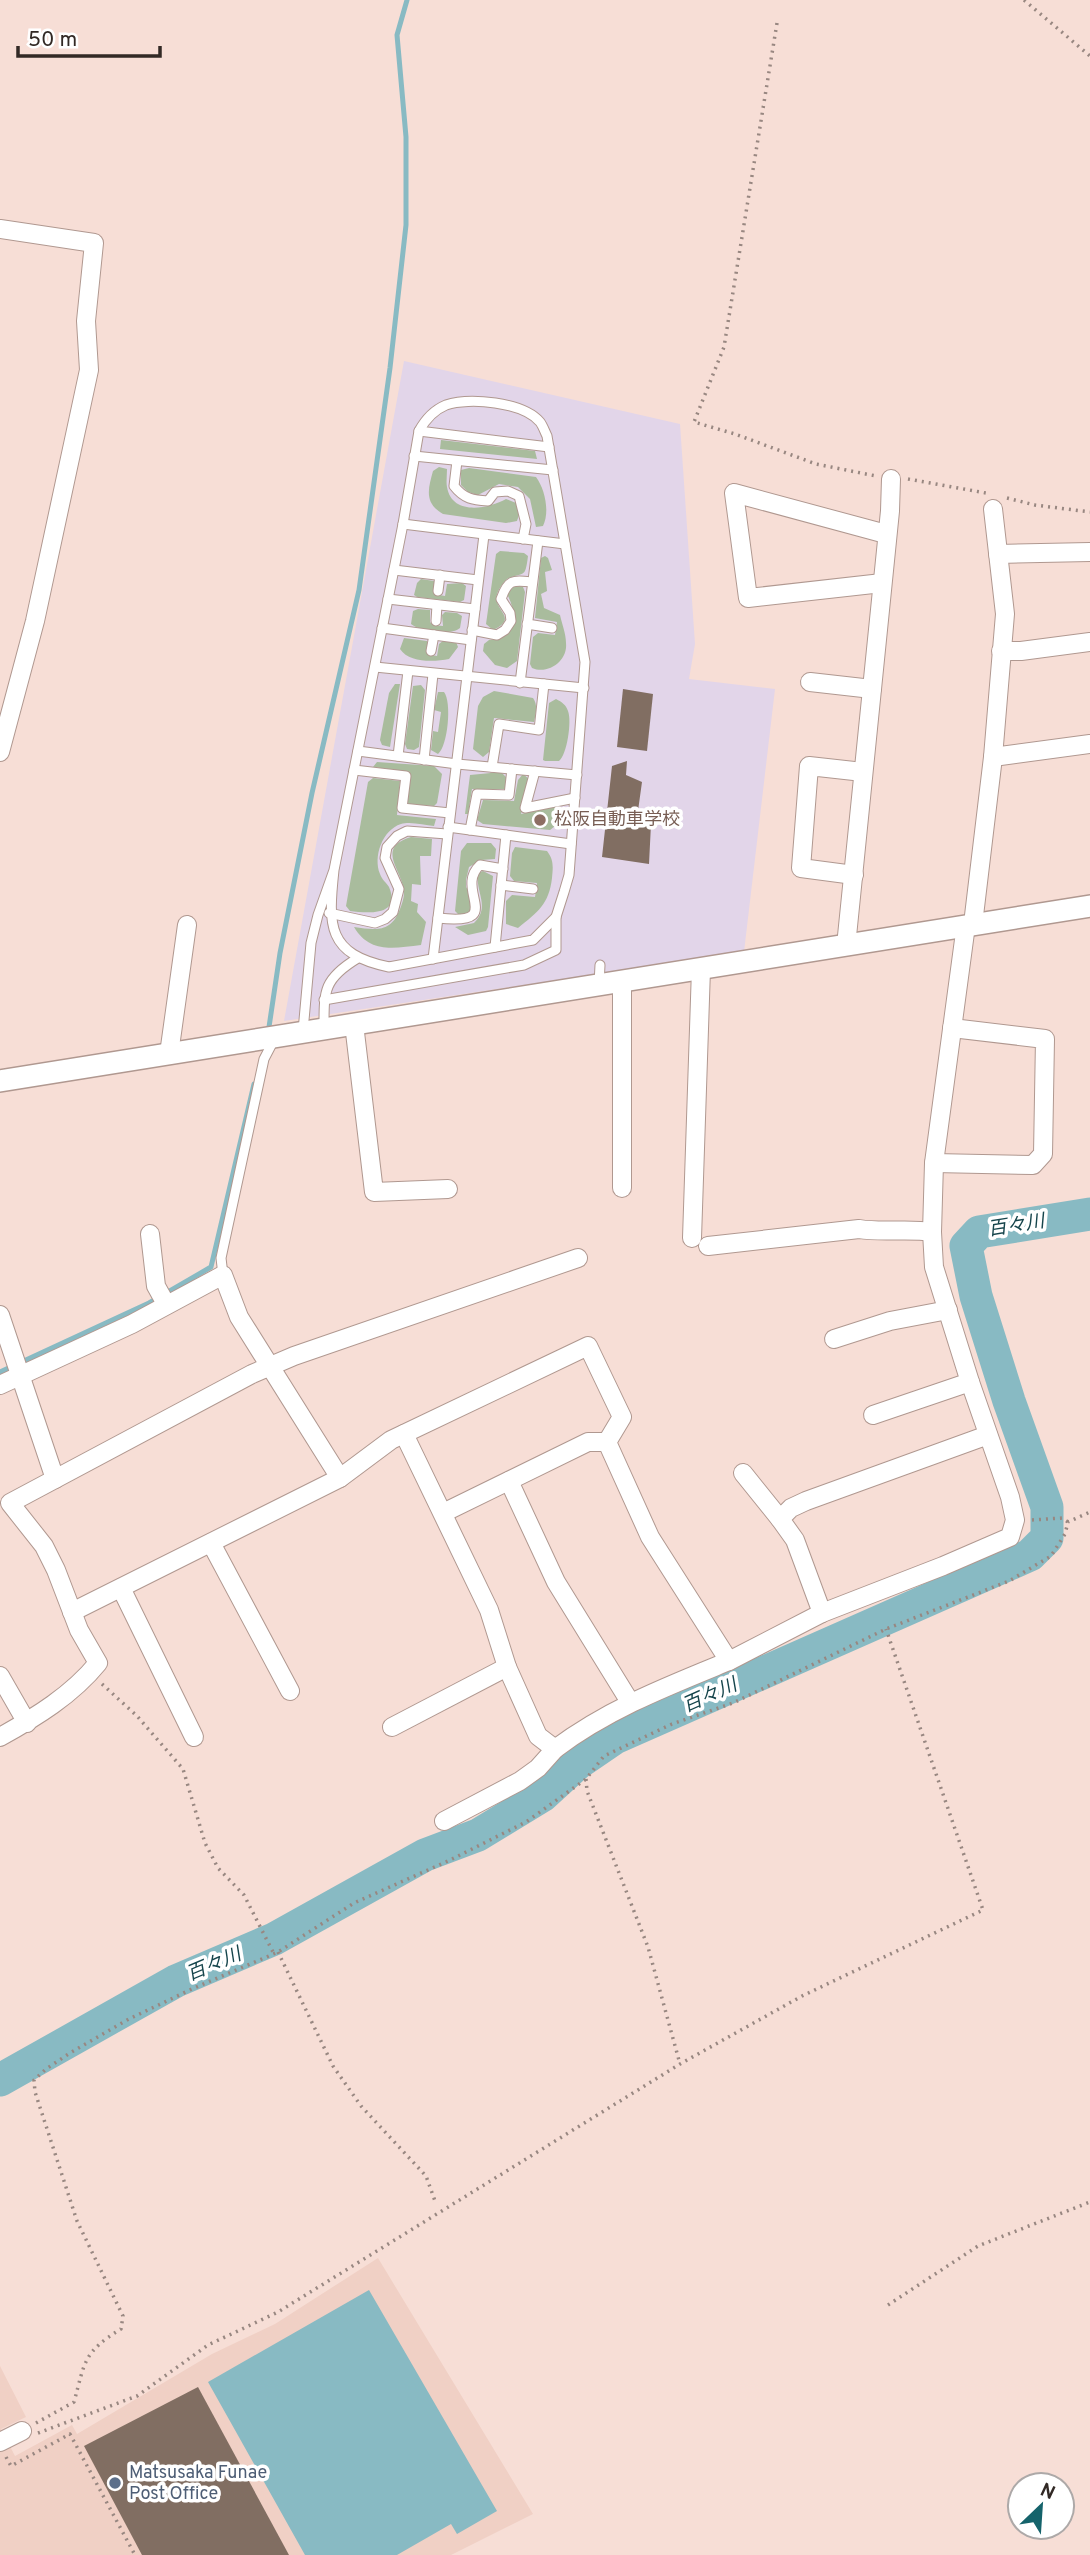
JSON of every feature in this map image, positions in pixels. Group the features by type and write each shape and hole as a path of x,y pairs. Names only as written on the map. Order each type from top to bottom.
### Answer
{"street":[{"path":"0,229 94,243 86,321 89,370 35,621 0,752"},
{"path":"846,946 891,479"},
{"path":"882,583 748,598 734,493 886,534"},
{"path":"444,1821 520,1781 583,1728 630,1702 729,1661 822,1613 1010,1537 1015,1520 934,1267 932,1232 934,1163 993,757 1005,614 995,500"},
{"path":"998,554 1090,552"},
{"path":"1001,651 1090,642"},
{"path":"810,682 872,689"},
{"path":"993,757 1090,744"},
{"path":"854,875 801,868 809,766 863,772"},
{"path":"0,1080 354,1024 600,975 622,982 1090,906"},
{"path":"169,1054 187,925"},
{"path":"701,969 700,1242 859,1229 932,1232"},
{"path":"622,982 622,1188"},
{"path":"354,1024 374,1192 448,1189"},
{"path":"934,1163 1033,1165 1043,1154 1045,1039 952,1028"},
{"path":"150,1234 162,1298"},
{"path":"0,1737 42,1713 98,1663 79,1630 44,1546 10,1503 270,1366 578,1258"},
{"path":"0,1385 17,1368 132,1324 162,1298 223,1275 239,1317 340,1478"},
{"path":"834,1339 890,1321 948,1310"},
{"path":"0,1315 55,1479"},
{"path":"72,1612 340,1478 391,1440 588,1346 622,1417 607,1442"},
{"path":"873,1415 970,1382"},
{"path":"404,1434 489,1610 507,1667 538,1735 555,1749"},
{"path":"780,1519 791,1508 806,1501 988,1435"},
{"path":"443,1513 587,1442 607,1442"},
{"path":"607,1442 650,1537 729,1661"},
{"path":"743,1473 795,1540 822,1613"},
{"path":"509,1481 555,1582 630,1702"},
{"path":"211,1543 290,1691"},
{"path":"121,1588 194,1737"},
{"path":"392,1727 507,1667"},
{"path":"0,1676 26,1723"},
{"path":"3,2449 22,2431"}],"lane":[{"path":"324,1000 524,965 556,950 556,916 569,875 585,662 553,470 547,436 539,421 524,411 509,406 462,401 443,406 426,419 419,431 334,870 330,913 335,933 346,951 358,958 389,967 533,940 556,916"},
{"path":"419,431 549,447"},
{"path":"414,456 553,470"},
{"path":"457,461 454,486 461,496 488,501 495,492 508,491 519,496 526,524 523,539"},
{"path":"403,524 565,544"},
{"path":"433,959 484,535"},
{"path":"520,682 538,541"},
{"path":"394,570 478,580"},
{"path":"438,591 440,575"},
{"path":"382,628 434,635 497,635 505,630 511,621 510,613 500,599 509,583 517,580 533,582"},
{"path":"388,599 475,610"},
{"path":"436,621 437,605"},
{"path":"527,624 551,628"},
{"path":"431,651 434,635"},
{"path":"374,667 584,688"},
{"path":"398,756 408,671"},
{"path":"424,760 433,674"},
{"path":"492,767 499,724 538,730 544,684"},
{"path":"358,751 457,764 577,775"},
{"path":"470,830 477,794 509,795 512,769"},
{"path":"354,770 406,776 402,808 450,813"},
{"path":"535,771 525,808 575,798"},
{"path":"330,913 375,923 394,912 399,888 385,858 387,847 397,836 407,831 470,830 571,844"},
{"path":"495,947 506,835"},
{"path":"438,918 467,919 477,906 470,882 472,872 480,865 503,869"},
{"path":"314,1031 311,943 334,870"},
{"path":"501,885 533,889"},
{"path":"314,1031 324,994 338,970 358,958"},
{"path":"223,1275 221,1258 264,1059 275,1037"}],"path":[{"path":"1024,0 1090,56"},
{"path":"777,23 724,347 694,422 816,464 891,479 910,480 995,500 1090,512"},
{"path":"1068,1522 1090,1512"},
{"path":"1022,1520 1062,1518 1068,1522"},
{"path":"22,2431 74,2402 87,2356 106,2338 121,2329 123,2316 77,2221 35,2092 34,2080 46,2068 129,2019 275,1953 354,1903 449,1861 526,1822 586,1779 604,1756 672,1724 733,1703 886,1629 1009,1581 1051,1556 1065,1534 1068,1522"},
{"path":"22,2431 40,2433 137,2396 208,2345 278,2312 680,2064 802,1996 983,1910 886,1629"},
{"path":"91,1672 137,1716 183,1769 205,1843 218,1868 244,1895 333,2066 360,2106 426,2176 435,2201"},
{"path":"586,1779 587,1791 648,1947 680,2064"},
{"path":"888,2305 978,2246 1090,2202"},
{"path":"3,2449 12,2466 69,2434 135,2555"}],"shaded area":[{"name":"松阪自動車学校","path":"404,361 680,424 695,644 689,679 775,689 744,952 284,1021"},
{"path":"378,2258 533,2514 451,2555 0,2555 0,2366 26,2417 1,2429 15,2456 72,2425 77,2434 212,2354 275,2324"}],"green space":[{"path":"441,440 535,451 537,459 440,449"},
{"path":"439,467 447,469 447,487 456,503 472,508 506,499 516,503 520,512 517,521 506,523 443,514 437,510 429,495 433,471"},
{"path":"469,468 536,477 546,501 543,526 536,527 530,499 518,487 499,484 478,495 468,492 461,485 461,470"},
{"path":"500,551 524,553 528,556 525,571 507,579 498,592 498,605 505,619 504,623 493,630 486,624 496,554"},
{"path":"545,556 552,570 545,572 547,591 541,594 544,608 560,615 566,650 556,665 538,670 530,664 533,637 538,633 555,635 557,622 535,618 541,558"},
{"path":"421,579 434,581 434,594 445,596 447,584 462,583 466,586 464,600 460,602 417,597 414,595"},
{"path":"515,585 523,587 525,592 517,661 507,668 495,665 483,651 484,644 489,640 506,635 511,630 514,617 507,594"},
{"path":"430,610 430,622 433,625 443,626 442,615 445,612 457,613 462,616 460,628 443,632 416,627 411,624 413,611"},
{"path":"404,638 427,641 427,654 437,656 439,644 444,640 456,642 458,647 449,659 416,659 404,654 400,649"},
{"path":"395,684 400,684 390,747 382,745 380,740 389,693"},
{"path":"421,685 425,690 419,747 414,750 407,749 405,744 413,686"},
{"path":"494,691 533,698 536,706 534,722 494,718 489,752 483,757 473,749 478,706 483,697"},
{"path":"438,692 444,692 448,714 444,742 438,754 431,750 433,731 438,732 441,712 434,710"},
{"path":"556,699 564,704 568,711 568,737 562,758 559,761 545,761 549,703"},
{"path":"377,762 434,766 442,774 437,803 434,806 407,804 410,772 373,767"},
{"path":"501,772 507,778 506,789 472,789 468,814 465,814 470,775"},
{"path":"523,774 529,779 521,814 557,805 559,823 550,830 483,824 477,820 483,800 514,801 518,780"},
{"path":"373,778 400,781 397,815 436,819 434,826 405,823 389,832 381,845 378,867 389,887 391,904 380,911 350,911 346,906 368,782"},
{"path":"411,837 432,839 431,856 420,856 421,885 412,884 411,901 418,904 417,912 426,922 421,945 392,948 367,942 354,927 382,928 396,917 404,893 394,861 394,847"},
{"path":"467,843 491,843 496,849 495,859 481,860 469,867 466,887 472,897 471,911 459,915 455,911 461,851"},
{"path":"515,847 547,851 553,867 545,901 537,912 518,928 506,924 506,901 512,895 535,897 537,883 514,881 510,876"},
{"path":"483,871 493,876 488,927 486,931 468,935 455,927 474,923 479,917 482,905 478,873"}],"water":[{"path":"369,2290 497,2511 457,2534 451,2524 397,2555 305,2555 208,2382"}],"building":[{"path":"623,689 653,694 647,751 617,747"},
{"path":"627,761 626,775 642,782 637,818 651,824 649,864 602,857 612,766"},
{"path":"198,2387 289,2555 142,2555 84,2446"}],"waterway":[{"path":"269,1027 280,953 312,793 359,590 390,368 406,225 406,137 397,35 407,0"},
{"path":"0,1372 149,1303 211,1267 254,1084"},
{"name":"百々川","path":"0,2080 176,1981 274,1939 425,1855 478,1835 542,1796 577,1764 615,1738 1030,1555 1047,1538 1047,1507 1009,1401 976,1296 966,1246 979,1232 1090,1214"}],"place":[{"name":"松阪自動車学校","path":"540,820"},
{"name":"Matsusaka Funae Post Office","path":"115,2483"}]}
